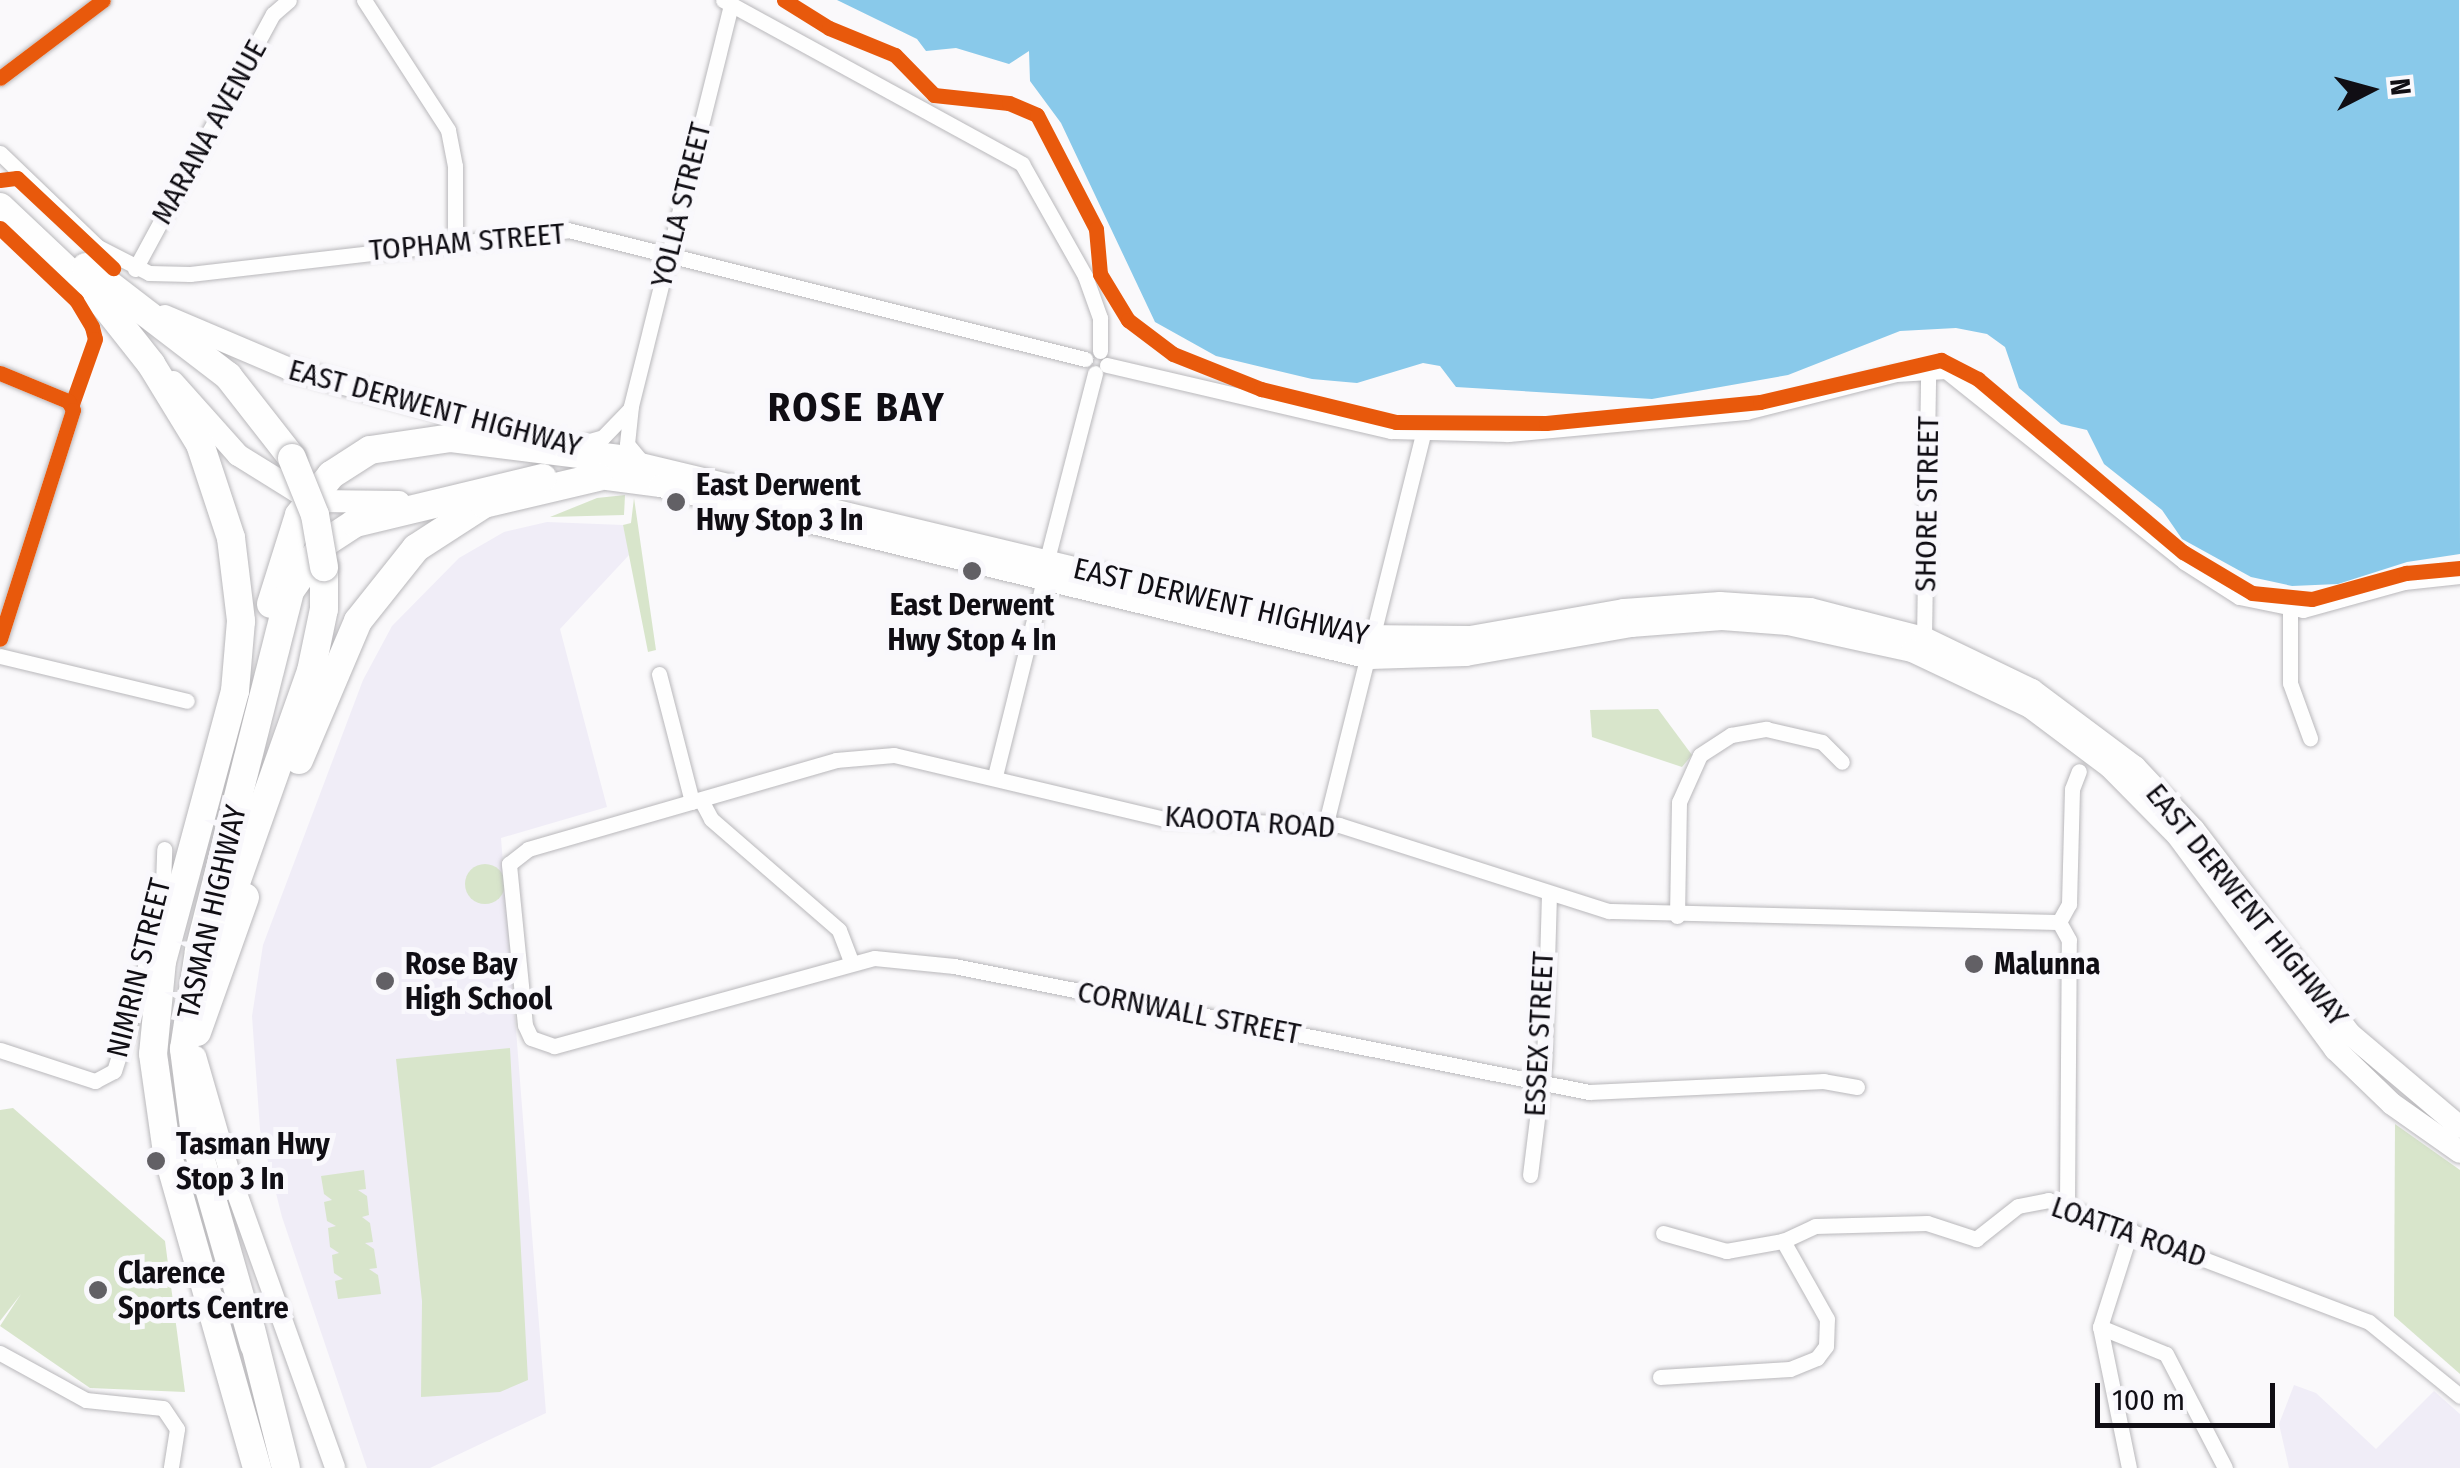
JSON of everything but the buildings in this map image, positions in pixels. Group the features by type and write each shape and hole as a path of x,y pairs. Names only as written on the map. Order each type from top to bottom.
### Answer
{"highway":[{"name":"TASMAN HIGHWAY","path":"0,206 123,292 228,376 292,458 315,516 324,567 324,609 311,671 213,950 197,1044 202,1115 254,1346"},
{"name":"TASMAN HIGHWAY","path":"0,206 120,340 160,394 196,462 220,542 228,641 221,712 187,871"},
{"name":"TASMAN HIGHWAY","path":"123,292 200,444 226,514 238,581 234,691 156,997 154,1082 168,1152 244,1422 253,1468"},
{"path":"187,871 239,732 291,530 330,475 382,446 431,438 609,468"},
{"path":"197,1044 280,806 369,602 416,548 454,520 526,490 609,468"},
{"name":"TASMAN HIGHWAY","path":"286,1468 196,1143 186,1086 186,1014 290,591 323,544 368,519 543,478"}],"main road":[{"name":"EAST DERWENT HIGHWAY","path":"123,292 210,338 290,370 572,446 609,468 1373,648 1483,654 1630,626 1722,620 1836,632 1948,665 2043,716 2134,789 2376,1075 2427,1116 2460,1152"},
{"name":"EAST DERWENT HIGHWAY","path":"123,292 238,455 311,499 390,503 609,468 650,467 1045,571"},
{"name":"EAST DERWENT HIGHWAY","path":"1373,648 1470,637 1624,610 1720,603 1810,610 1924,638 2032,690 2135,768 2194,830 2376,1075"},
{"path":"197,1044 230,1174 335,1468"},
{"name":"EAST DERWENT HIGHWAY","path":"2427,1116 2460,1127"}],"street":[{"path":"0,78 103,0"},
{"name":"MARANA AVENUE","path":"123,292 273,14 289,0"},
{"path":"364,0 448,130 454,153 455,240"},
{"path":"727,2 1022,164 1086,276 1100,318 1097,362 994,776"},
{"name":"YOLLA STREET","path":"650,467 627,444 631,406 670,255 727,2"},
{"name":"TOPHAM STREET","path":"0,153 98,247 123,292 190,274 455,240 568,230 1309,415 1423,433 1592,430 1746,412 1928,370"},
{"path":"1928,370 1962,378 2210,580 2253,602 2290,610 2404,582 2460,576"},
{"name":"SHORE STREET","path":"1924,638 1928,370"},
{"path":"0,373 72,406 0,639"},
{"path":"572,446 611,431 631,406"},
{"path":"1326,823 1373,648 1423,433"},
{"path":"2290,610 2290,684 2310,738"},
{"path":"0,656 187,701"},
{"path":"659,674 697,801 711,819 839,930 852,962"},
{"path":"1677,916 1678,802 1700,755 1720,740 1753,730 1793,732 1838,755 1849,736"},
{"name":"KAOOTA ROAD","path":"531,1038 513,856 867,756 920,759 1187,822 1326,823 1609,911 1677,916 2059,922"},
{"path":"2067,1204 2069,940 2059,922 2069,904 2072,789 2080,771"},
{"name":"NIMRIN STREET","path":"0,1050 102,1081 114,1071 136,1004 163,886 164,849"},
{"name":"ESSEX STREET","path":"1530,1175 1541,1083 1550,893"},
{"name":"CORNWALL STREET","path":"531,1038 572,1044 852,962 923,960 1541,1083 1604,1092 1824,1080 1857,1087"},
{"name":"LOATTA ROAD","path":"1662,1233 1726,1251 1783,1241 1815,1226 1909,1223 1976,1239 2032,1202 2067,1204 2381,1328 2460,1396"},
{"path":"2129,1468 2100,1326 2131,1230"},
{"path":"1660,1377 1790,1368 1818,1358 1827,1319 1783,1241"},
{"path":"2100,1326 2166,1354 2225,1468"},
{"path":"0,1352 86,1400 163,1408 176,1429 171,1468"}],"shaded area":[{"name":"Rose Bay High School","path":"547,522 623,525 630,554 560,629 607,807 501,838 546,1413 430,1468 367,1468 282,1217 260,1130 252,1016 263,945 363,680 392,626 459,558 504,532"},
{"path":"2294,1385 2316,1393 2376,1449 2434,1391 2460,1414 2460,1468 2289,1468 2279,1424"}],"green space":[{"path":"625,495 624,515 550,517 597,498"},
{"path":"634,498 656,650 648,652 623,525 631,523"},
{"path":"1658,709 1692,755 1682,767 1592,737 1590,710"},
{"path":"485,864 499,870 505,884 499,898 485,904 471,898 465,884 471,870"},
{"path":"510,1048 528,1380 500,1392 421,1397 422,1301 396,1059"},
{"name":"Clarence Sports Centre","path":"13,1108 165,1241 185,1392 90,1388 0,1326 21,1294 0,1321 0,1110"},
{"path":"2395,1124 2460,1170 2460,1374 2394,1316"},
{"path":"364,1170 366,1189 358,1190 367,1196 369,1215 362,1217 370,1223 373,1242 365,1243 374,1249 377,1268 369,1269 378,1275 381,1294 338,1299 335,1281 343,1279 334,1273 332,1255 339,1253 330,1247 328,1228 336,1226 327,1221 324,1202 332,1200 324,1194 321,1176"}],"water":[{"path":"837,0 2459,0 2460,554 2407,562 2338,584 2292,586 2251,577 2182,539 2162,510 2104,464 2087,430 2061,424 2019,388 2005,347 1987,334 1956,328 1900,331 1788,375 1652,399 1456,387 1440,366 1423,363 1357,383 1312,379 1216,356 1155,322 1061,123 1030,81 1029,51 1009,64 956,48 926,51 917,39"}],"cycle path":[{"path":"0,78 103,0"},
{"path":"784,0 829,28 895,55 934,95 1009,103 1037,115 1096,229 1100,274 1128,320 1173,354 1261,389 1396,422 1546,423 1760,402 1941,360 1978,379 2183,552 2252,593 2312,599 2406,573 2460,568"},
{"path":"0,180 17,178 113,268"},
{"path":"0,228 76,300 92,327 95,339 72,404"},
{"path":"0,373 68,401 73,410 0,639"}],"place":[{"name":"East Derwent Hwy Stop 3 In","path":"676,502"},
{"name":"East Derwent Hwy Stop 4 In","path":"972,571"},
{"name":"Malunna","path":"1974,964"},
{"name":"Rose Bay High School","path":"385,981"},
{"name":"Tasman Hwy Stop 3 In","path":"156,1161"},
{"name":"Clarence Sports Centre","path":"98,1290"}],"district":[{"name":"ROSE BAY","path":"857,408"}]}
